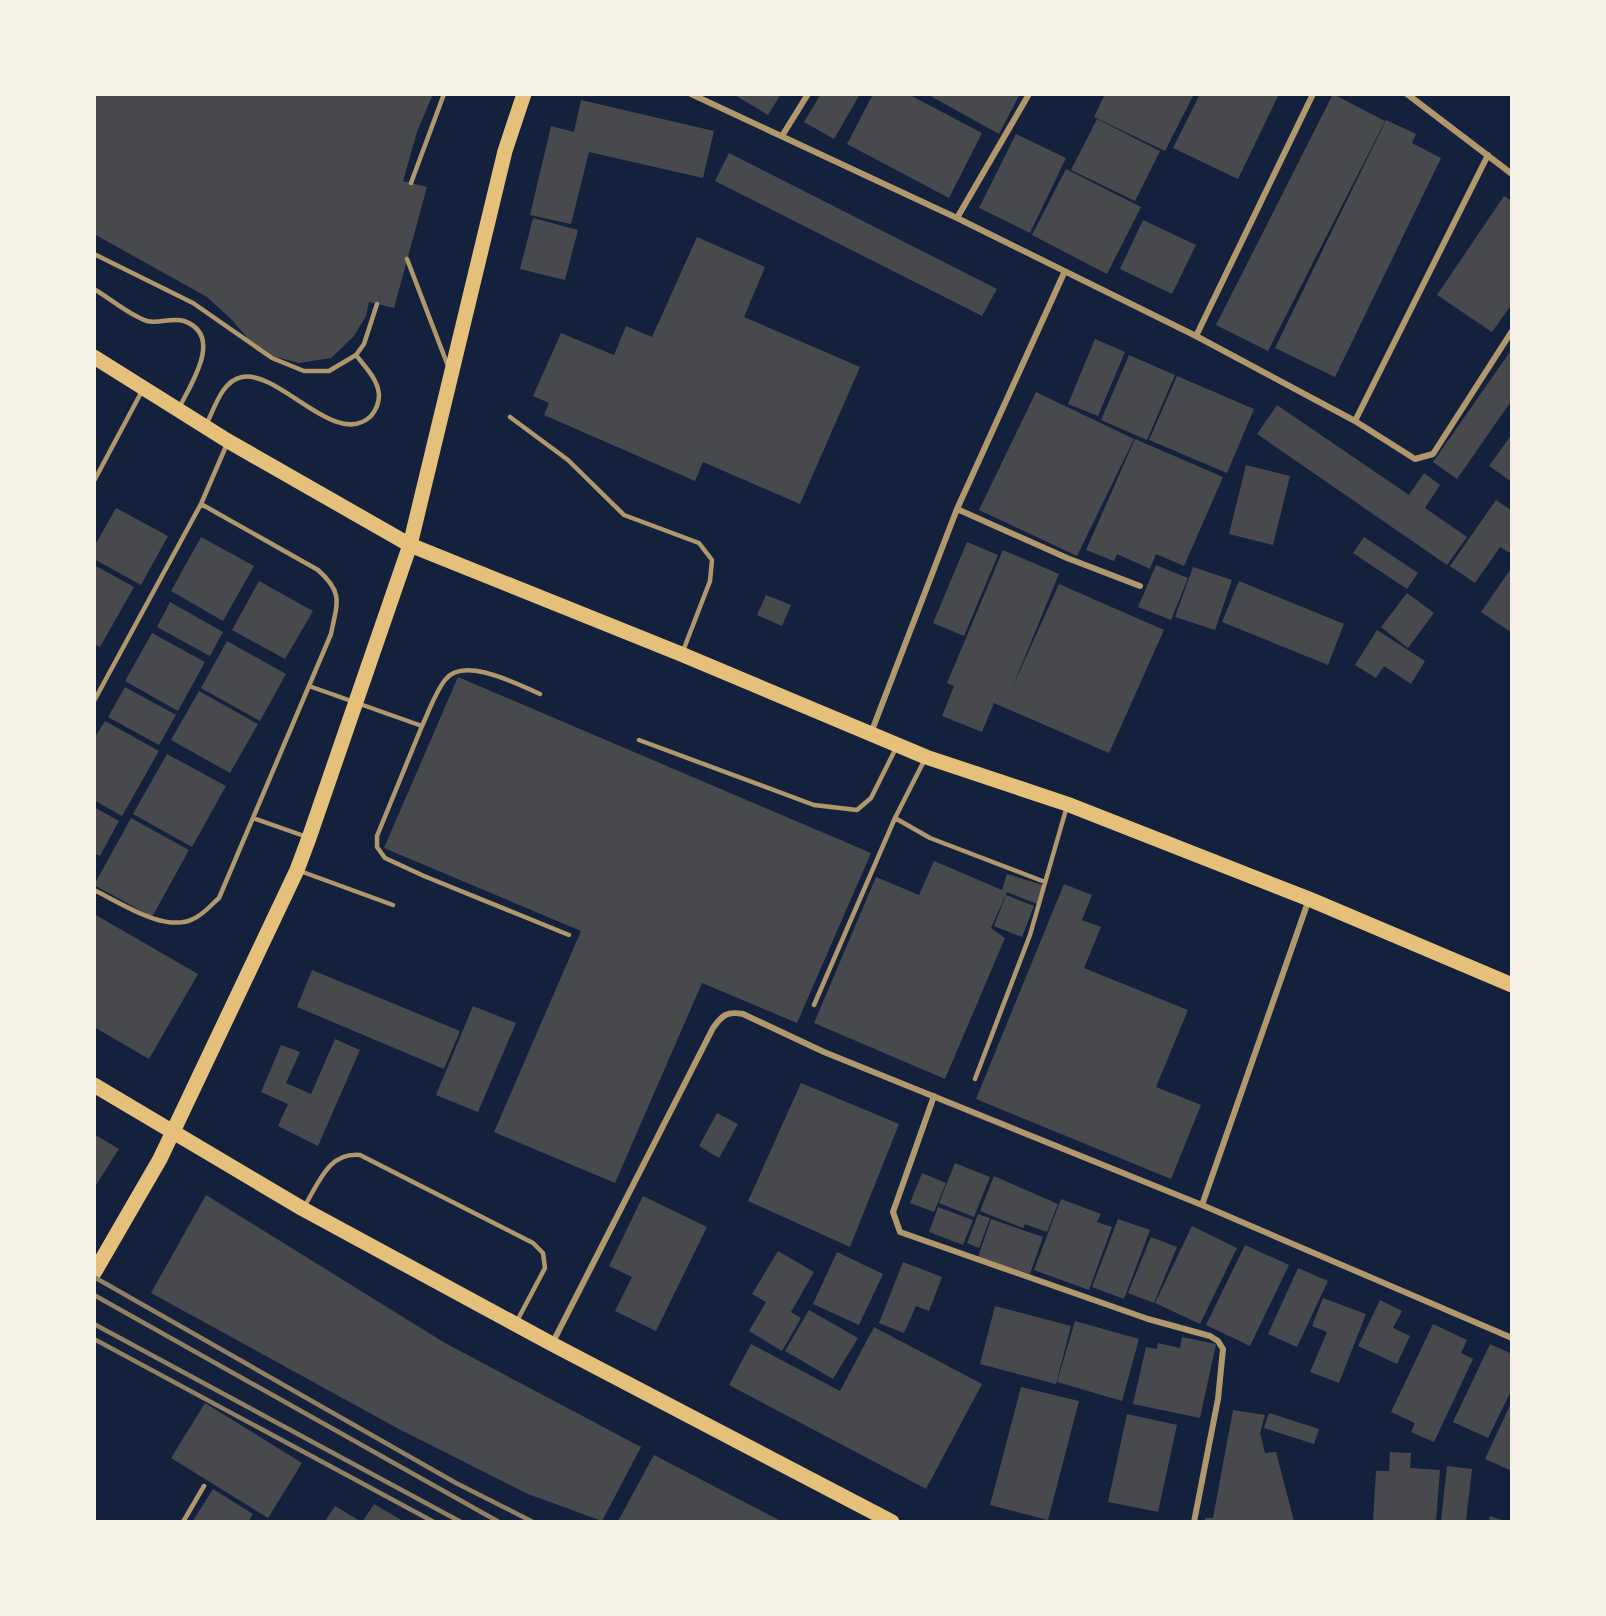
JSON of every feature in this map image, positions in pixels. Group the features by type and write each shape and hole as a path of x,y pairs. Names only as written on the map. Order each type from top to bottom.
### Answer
{"main road":[{"path":"94,1273 174,1131 297,870 309,838 410,545 505,151 524,94"},
{"path":"94,357 144,386 228,441 410,545 681,654 926,757 1067,804 1309,899 1512,985"},
{"path":"94,1085 303,1209 552,1344 892,1521"}],"street":[{"path":"692,94 957,218 1064,273 1196,336 1355,421 1415,459 1433,454 1512,331"},
{"path":"782,136 808,94"},
{"path":"957,218 1029,94"},
{"path":"1196,336 1313,94"},
{"path":"1407,94 1512,174"},
{"path":"1355,421 1488,156"},
{"path":"871,734 957,509 1064,273"},
{"path":"957,509 1067,558 1140,586"},
{"path":"1202,1205 1309,899"},
{"path":"552,1344 721,1016 730,1012 743,1014 824,1052 1202,1205 1512,1338"},
{"path":"934,1096 893,1212 900,1232 1148,1319 1210,1336 1218,1341 1223,1350 1218,1399 1194,1521"}],"lane":[{"path":"411,183 444,94"},
{"path":"94,254 193,303 285,365 304,370 328,371 356,355 364,344 376,304"},
{"path":"407,259 451,372"},
{"path":"94,289 148,321 181,320 198,332 203,342 202,363 178,408"},
{"path":"205,426 229,383 243,377 259,380 344,425 364,422 374,413 379,393 370,373 356,355"},
{"path":"94,481 144,386"},
{"path":"510,417 568,460 624,515 699,543 712,560 710,581 681,654"},
{"path":"94,701 201,504 228,441"},
{"path":"94,890 163,922 177,925 195,919 219,898 331,634 337,599 333,583 318,570 201,504"},
{"path":"540,694 479,670 458,673 446,678 422,726 377,836 377,847 385,858 424,876 569,935"},
{"path":"309,686 356,705 422,726"},
{"path":"639,740 814,805 857,810 871,798 898,745"},
{"path":"813,1005 895,818 926,757"},
{"path":"975,1079 1030,935 1067,804"},
{"path":"253,818 309,838"},
{"path":"895,818 930,838 1045,882"},
{"path":"297,870 393,906"},
{"path":"303,1209 333,1160 347,1154 360,1155 533,1243 543,1253 545,1268 516,1323"},
{"path":"183,1521 204,1486"}],"building":[{"path":"94,94 433,94 417,132 403,181 427,187 394,308 369,302 366,316 354,336 331,358 299,363 269,355 250,341 207,297 94,234"},
{"path":"733,94 781,94 768,115"},
{"path":"821,94 860,94 834,139 804,122"},
{"path":"873,94 908,94 982,133 949,198 847,144"},
{"path":"927,94 1020,94 999,134"},
{"path":"1105,94 1194,94 1165,151 1094,117"},
{"path":"1200,94 1279,94 1238,179 1173,148"},
{"path":"1333,94 1385,121 1268,351 1216,325"},
{"path":"581,100 714,131 703,178 589,152 571,224 530,215 551,126 574,132"},
{"path":"1097,119 1160,151 1135,201 1071,170"},
{"path":"1386,120 1416,134 1412,143 1441,158 1335,377 1275,348"},
{"path":"1016,134 1066,158 1030,233 979,208"},
{"path":"729,153 997,289 982,316 715,181"},
{"path":"1066,169 1141,207 1107,274 1032,235"},
{"path":"1504,196 1512,201 1512,304 1492,332 1437,295"},
{"path":"533,218 578,230 565,280 520,269"},
{"path":"1143,220 1196,245 1172,294 1120,269"},
{"path":"697,237 765,267 744,317 860,367 800,504 703,462 695,481 544,415 549,403 533,396 561,333 614,355 626,326 652,337"},
{"path":"1095,339 1125,352 1098,416 1068,404"},
{"path":"1512,349 1512,400 1457,479 1433,462"},
{"path":"1129,355 1175,375 1147,440 1101,420"},
{"path":"1177,376 1254,409 1227,473 1149,440"},
{"path":"1036,392 1134,439 1077,556 979,510"},
{"path":"1277,405 1409,495 1424,473 1440,485 1425,508 1467,537 1447,565 1257,434"},
{"path":"1512,434 1512,482 1489,466"},
{"path":"1135,439 1223,477 1184,566 1156,554 1150,569 1117,554 1114,561 1086,550"},
{"path":"1246,465 1290,476 1273,545 1229,534"},
{"path":"1496,500 1512,511 1512,554 1500,547 1475,583 1450,566"},
{"path":"116,508 168,536 141,585 94,559 94,547"},
{"path":"201,537 254,566 223,621 171,591"},
{"path":"1364,537 1418,573 1407,589 1353,553"},
{"path":"967,542 998,555 964,636 933,623"},
{"path":"1003,550 1059,574 1012,688 1059,584 1164,630 1109,753 994,703 982,732 942,716 954,686 947,683"},
{"path":"94,565 134,587 100,647 94,644"},
{"path":"1156,565 1188,578 1171,620 1138,607"},
{"path":"1193,567 1232,580 1215,630 1175,617"},
{"path":"1512,567 1512,633 1481,612"},
{"path":"259,581 313,611 285,659 232,630"},
{"path":"1239,581 1344,624 1328,665 1222,622"},
{"path":"1407,593 1434,613 1408,648 1381,627"},
{"path":"766,595 791,605 782,626 757,615"},
{"path":"170,602 223,632 210,656 157,627"},
{"path":"1377,630 1425,661 1411,684 1384,666 1376,678 1355,665"},
{"path":"152,633 205,662 178,711 125,681"},
{"path":"227,641 286,674 260,721 201,688"},
{"path":"458,677 871,853 797,1023 702,983 615,1183 494,1132 581,931 384,848"},
{"path":"125,687 176,715 159,745 108,717"},
{"path":"199,691 258,724 230,773 171,740"},
{"path":"105,721 159,751 122,816 94,800 94,739"},
{"path":"167,754 226,786 192,847 133,814"},
{"path":"94,807 119,821 100,856 94,853"},
{"path":"131,818 189,850 152,917 94,885"},
{"path":"934,861 1002,890 1007,874 1043,885 1037,904 1007,892 991,928 1005,938 945,1079 814,1023 876,877 919,895"},
{"path":"1064,884 1092,895 1082,920 1101,927 1084,968 1188,1010 1156,1087 1201,1105 1171,1179 976,1099"},
{"path":"1006,895 1034,906 1022,937 994,926"},
{"path":"94,914 198,974 149,1059 94,1027"},
{"path":"312,970 460,1031 444,1069 297,1007"},
{"path":"473,1006 516,1023 478,1112 436,1095"},
{"path":"335,1039 360,1050 318,1146 278,1126 288,1104 261,1092 281,1045 300,1052 286,1083 311,1094"},
{"path":"801,1083 899,1124 850,1247 748,1201"},
{"path":"717,1113 738,1124 719,1158 699,1146"},
{"path":"94,1134 119,1149 94,1188"},
{"path":"955,1163 990,1177 974,1217 939,1203"},
{"path":"922,1173 946,1183 934,1212 910,1203"},
{"path":"994,1176 1058,1204 1047,1232 1025,1224 1023,1228 980,1211"},
{"path":"206,1195 445,1343 641,1447 602,1521 528,1494 397,1428 151,1293"},
{"path":"643,1196 707,1227 656,1331 615,1311 632,1277 609,1266"},
{"path":"1061,1199 1101,1214 1097,1222 1112,1227 1089,1290 1034,1270"},
{"path":"938,1207 973,1220 963,1245 929,1232"},
{"path":"978,1214 990,1218 979,1248 967,1243"},
{"path":"991,1219 1043,1237 1030,1274 978,1257"},
{"path":"1118,1219 1150,1230 1124,1299 1092,1287"},
{"path":"1192,1226 1237,1248 1200,1324 1155,1303"},
{"path":"1151,1237 1177,1247 1154,1303 1128,1293"},
{"path":"1245,1245 1289,1265 1250,1346 1206,1325"},
{"path":"778,1251 814,1272 791,1312 801,1318 782,1351 749,1331 766,1302 752,1294"},
{"path":"837,1252 883,1274 859,1325 813,1304"},
{"path":"903,1262 942,1277 929,1311 916,1306 904,1333 879,1323"},
{"path":"1298,1268 1328,1281 1297,1347 1268,1334"},
{"path":"1323,1298 1366,1314 1339,1383 1310,1372 1327,1332 1312,1326"},
{"path":"1380,1300 1402,1311 1393,1328 1410,1336 1397,1364 1358,1346"},
{"path":"995,1306 1071,1326 1056,1384 980,1364"},
{"path":"809,1310 858,1338 833,1379 785,1351"},
{"path":"1075,1321 1139,1339 1122,1401 1057,1382"},
{"path":"1433,1324 1467,1340 1461,1353 1473,1359 1434,1442 1411,1432 1415,1423 1391,1412"},
{"path":"874,1327 982,1384 926,1489 729,1385 751,1344 840,1391"},
{"path":"1182,1337 1216,1344 1200,1418 1133,1404 1146,1347 1157,1349 1158,1343 1180,1348"},
{"path":"1490,1344 1512,1354 1512,1389 1488,1438 1453,1422"},
{"path":"1021,1387 1079,1401 1048,1520 990,1505"},
{"path":"1512,1401 1512,1471 1485,1459"},
{"path":"205,1403 302,1463 268,1518 171,1458"},
{"path":"1233,1410 1265,1415 1260,1433 1265,1453 1276,1452 1294,1521 1205,1521 1205,1518 1213,1518"},
{"path":"1269,1413 1319,1429 1314,1444 1264,1428"},
{"path":"1127,1414 1177,1425 1158,1512 1108,1502"},
{"path":"1390,1452 1411,1453 1410,1468 1440,1470 1436,1521 1373,1521 1376,1471 1389,1471"},
{"path":"654,1455 781,1521 618,1521"},
{"path":"1447,1466 1472,1469 1466,1521 1441,1521"},
{"path":"213,1489 253,1514 249,1521 193,1521"},
{"path":"374,1504 403,1521 363,1521"},
{"path":"335,1506 360,1521 325,1521"},
{"path":"1490,1516 1505,1521 1489,1521"}],"railway":[{"path":"94,1277 456,1483 533,1522"},
{"path":"94,1295 499,1522"},
{"path":"94,1324 461,1522"},
{"path":"94,1339 434,1522"}]}
